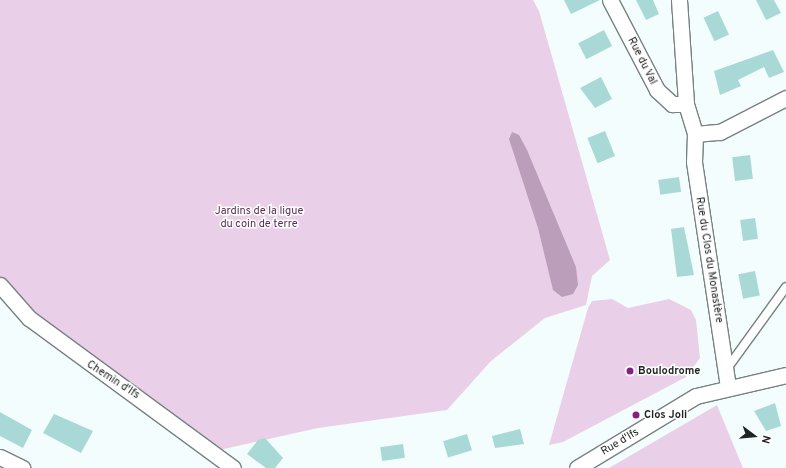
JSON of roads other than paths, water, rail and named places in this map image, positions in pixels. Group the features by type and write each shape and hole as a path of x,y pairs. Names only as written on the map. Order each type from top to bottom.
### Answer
{"street":[{"name":"Rue du Val","path":"610,0 657,90 672,104 686,104"},
{"name":"Rue du Clos du Monastère","path":"679,0 686,104 695,134 694,162 727,379"},
{"path":"695,134 720,132 786,98"},
{"name":"Chemin d'Ifs","path":"0,285 29,318 53,337 232,468"},
{"name":"Rue d'Ifs","path":"577,468 727,379 784,379"},
{"path":"0,458 23,468"}],"lane":[{"path":"727,379 786,287"}],"place":[{"name":"Boulodrome","path":"630,371"},
{"name":"Clos Joli","path":"636,415"}],"park label":[{"name":"Jardins de la ligue du coin de terre","path":"259,218"}]}
